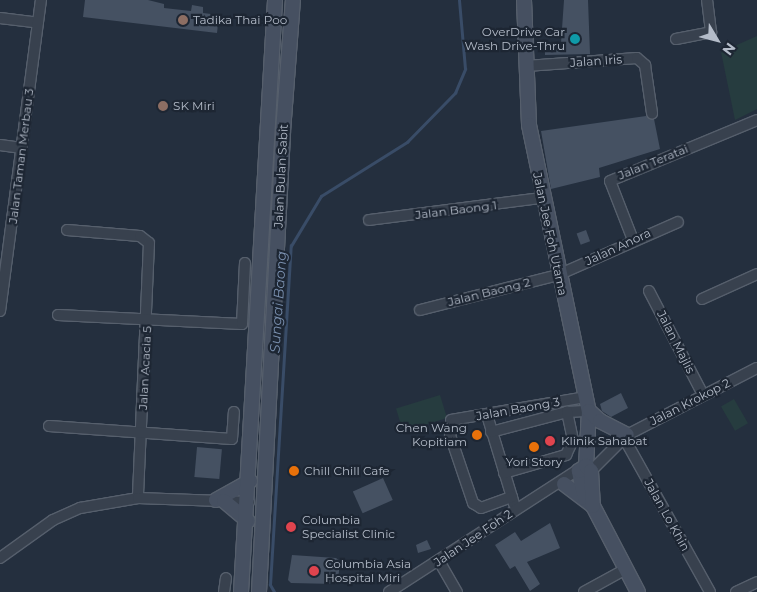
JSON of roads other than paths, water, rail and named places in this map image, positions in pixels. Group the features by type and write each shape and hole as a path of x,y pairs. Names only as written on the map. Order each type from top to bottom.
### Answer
{"main road":[{"name":"Jalan Bulan Sabit","path":"241,592 248,521 275,0"},
{"name":"Jalan Bulan Sabit","path":"261,591 293,0"},
{"name":"Jalan Jee Foh Utama","path":"524,0 529,125 541,198 587,404 585,471 589,502"},
{"path":"249,502 260,480 267,333 275,306"},
{"path":"587,404 606,426 625,436"},
{"path":"248,521 220,501 250,481"},
{"path":"560,484 589,502 638,592"}],"street":[{"name":"Jalan Taman Merbau 3","path":"0,311 41,0"},
{"path":"676,39 711,32 707,0"},
{"path":"0,18 38,23"},
{"name":"Jalan Iris","path":"526,66 636,58 645,65 652,113"},
{"name":"Jalan Teratai","path":"633,240 610,181 757,120"},
{"path":"0,145 22,148"},
{"name":"Jalan Baong 1","path":"369,220 541,198"},
{"name":"Jalan Anora","path":"558,274 678,222"},
{"name":"Jalan Acacia 5","path":"67,230 146,239 149,243 138,498"},
{"path":"58,315 147,321 242,324 245,263"},
{"name":"Jalan Baong 2","path":"420,310 558,274"},
{"path":"702,299 757,274"},
{"name":"Jalan Majlis","path":"649,291 702,393"},
{"name":"Jalan Krokop 2","path":"585,471 610,445 625,436 702,393 757,368"},
{"path":"491,432 534,419 567,412 587,404"},
{"name":"Jalan Baong 3","path":"512,498 481,508 473,503 450,435 453,420 533,406 587,404"},
{"path":"533,406 534,419"},
{"path":"49,426 232,439 234,412"},
{"path":"504,473 566,455 573,440 567,412"},
{"path":"487,414 516,510"},
{"name":"Jalan Lo Khin","path":"625,436 710,592"},
{"name":"Jalan Jee Foh 2","path":"389,592 516,510 585,471"},
{"path":"0,558 53,520 80,508 138,498 249,502"},
{"path":"439,561 457,592"},
{"path":"584,592 626,568"},
{"path":"224,592 226,578"},
{"path":"736,592 757,582"}],"waterway":[{"name":"Sungai Baong","path":"274,592 270,585 291,246 321,196 407,142 455,93 465,69 459,0"}],"place":[{"name":"Tadika Thai Poo","path":"183,20"},
{"name":"OverDrive Car Wash Drive-Thru","path":"575,39"},
{"name":"SK Miri","path":"163,106"},
{"name":"Chen Wang Kopitiam","path":"477,435"},
{"name":"Klinik Sahabat","path":"550,441"},
{"name":"Yori Story","path":"534,447"},
{"name":"Chill Chill Cafe","path":"294,471"},
{"name":"Columbia Specialist Clinic","path":"291,527"},
{"name":"Columbia Asia Hospital Miri","path":"314,571"}]}
